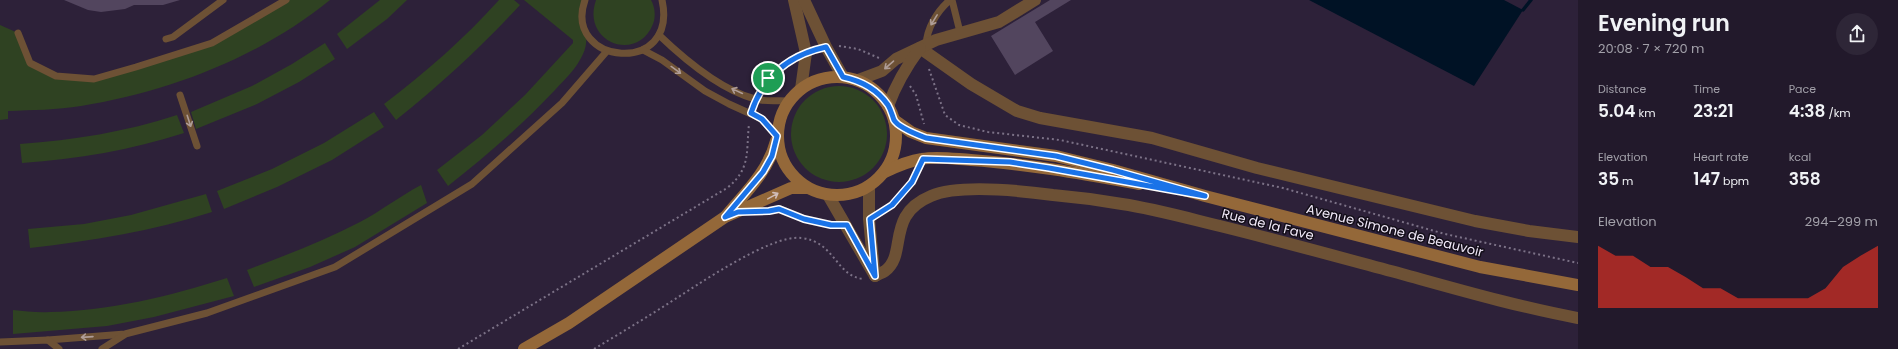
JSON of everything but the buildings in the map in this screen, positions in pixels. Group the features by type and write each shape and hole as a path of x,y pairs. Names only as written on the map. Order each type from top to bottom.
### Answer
{"main road":[{"path":"725,217 763,172 772,156 780,118 789,101 805,86 823,78 843,77 858,80 876,90 888,106 895,124 894,151 885,172"},
{"path":"895,124 926,138 1056,156 1096,165 1205,196"},
{"path":"895,124 925,144 1086,168 1096,165"},
{"path":"777,136 779,152 785,166 795,179 808,188 828,195 842,195 856,192 869,186 885,172 902,164 923,159 1010,162 1205,196"},
{"path":"524,349 569,323 725,217 791,188 808,188"},
{"name":"Avenue Simone de Beauvoir","path":"1205,196 1480,267 1578,285"}],"street":[{"path":"794,0 806,53 805,86"},
{"path":"802,0 812,50 813,67 805,86"},
{"path":"802,0 843,77"},
{"path":"858,80 882,71 889,64 905,54 960,32 999,22 1035,0"},
{"path":"888,106 894,88 901,74 923,47"},
{"path":"923,47 971,84 1017,111 1040,118 1152,138 1257,168 1475,221 1529,232 1578,237"},
{"path":"869,186 875,276"},
{"name":"Rue de la Fave","path":"875,276 886,270 892,263 901,225 909,210 921,201 933,195 954,191 1022,190 1122,204 1180,216 1269,238 1549,313 1578,318"},
{"path":"828,195 847,225 875,276"}],"lane":[{"path":"166,39 173,37 223,0"},
{"path":"18,33 30,63 56,76 94,78 136,68 212,43 286,0"},
{"path":"585,0 582,20 587,33 595,44 606,51 619,55 631,54 643,50 652,43 658,35 664,17 662,0"},
{"path":"923,47 927,33 933,22 944,5 951,0 960,32"},
{"path":"658,35 684,58 713,78 755,99 789,101"},
{"path":"643,50 662,60 705,91 762,119 777,136"},
{"path":"0,342 125,334 207,313 335,267 472,184 562,103 606,51"},
{"path":"180,95 197,146"},
{"path":"102,349 125,334"},
{"path":"48,340 59,349"}],"path":[{"path":"826,47 837,45 858,49 889,64"},
{"path":"755,99 768,78 786,62 806,53"},
{"path":"928,68 944,115 958,125 988,132 1060,140 1283,188 1445,234 1578,262"},
{"path":"901,74 916,95 923,119 926,138"},
{"path":"458,349 720,192 737,180 743,169 748,146 751,113"},
{"path":"870,219 892,205 912,182 923,159"},
{"path":"769,211 779,209 804,219 824,224 847,225"},
{"path":"594,349 732,264 784,239 798,237 812,239 824,246 850,276 865,279 875,276"}],"green space":[{"path":"286,0 330,0 274,39 244,55 180,81 147,92 81,106 8,111 8,119 0,120 0,25 18,33 30,63 56,76 93,79 212,43"},
{"path":"380,0 407,0 387,19 347,49 337,34"},
{"path":"499,0 514,0 520,5 460,65 396,120 384,104 444,55"},
{"path":"524,0 585,0 583,13 586,40 583,54 578,64 530,116 490,152 448,186 437,170 482,135 525,95 573,43 573,40"},
{"path":"596,0 651,0 655,12 653,24 645,36 635,43 624,45 613,43 603,37 596,27 593,15"},
{"path":"325,43 335,59 299,82 257,104 196,129 191,112 252,86 292,64"},
{"path":"839,86 857,90 873,100 883,116 887,134 883,152 873,168 857,178 839,182 821,178 805,168 795,152 791,134 795,116 805,100 821,90"},
{"path":"374,112 384,127 332,160 277,187 224,209 217,191 272,169 324,143"},
{"path":"177,115 184,133 104,153 22,163 20,144 60,140 119,131"},
{"path":"421,185 427,203 355,247 310,267 254,287 247,270 305,248 346,229 368,218"},
{"path":"206,194 212,212 144,230 76,242 30,248 28,229 84,224 131,215"},
{"path":"227,278 234,296 154,317 107,326 13,334 13,310 32,312 72,311 117,306 184,291"}],"water":[{"path":"1309,0 1504,0 1523,10 1474,86"}],"waterway":[{"path":"1523,10 1531,0"}],"route":[{"path":"826,47 843,77 858,80 876,90 888,106 894,120 911,132 926,138 1056,156 1113,170 1205,196 1010,162 923,159 912,182 892,205 870,219 875,276 847,225 831,225 804,219 785,210 779,209 769,211 738,212 725,217 763,172 772,156 777,136 762,119 751,113 755,99 768,78 786,62 795,57 812,50 826,47"}]}
